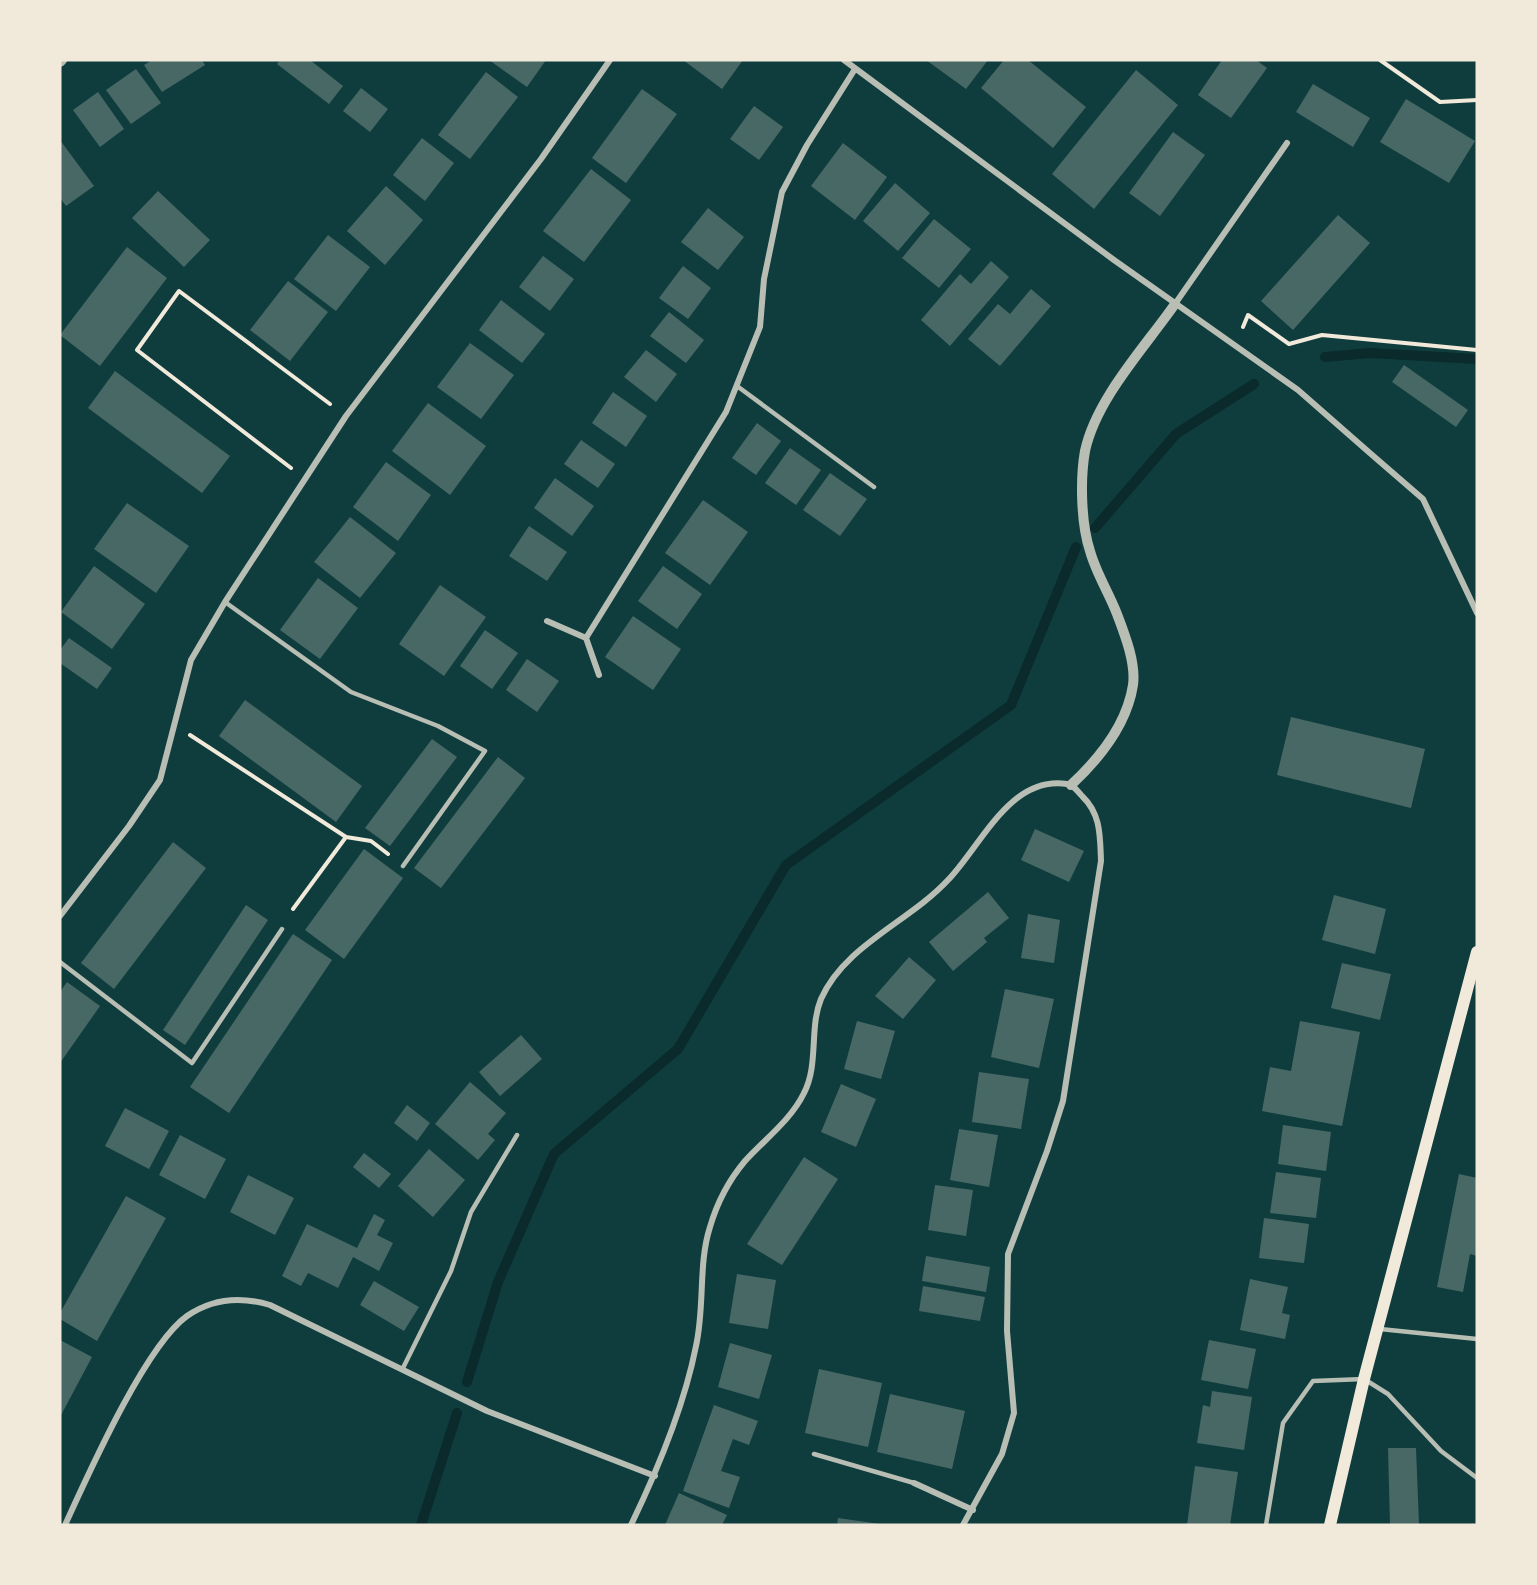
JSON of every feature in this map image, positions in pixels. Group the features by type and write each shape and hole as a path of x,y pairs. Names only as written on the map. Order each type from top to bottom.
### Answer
{"main road":[{"path":"1330,1525 1377,1328 1477,952"}],"street":[{"path":"60,916 129,826 160,780 191,660 225,602 346,416 541,159 610,60"},
{"path":"844,60 1175,304 1298,390 1423,499 1477,613"},
{"path":"585,638 726,412 760,327 764,279 783,192 807,145 855,69"},
{"path":"1071,785 1090,767 1107,744 1123,716 1133,684 1130,653 1118,616 1089,550 1081,486 1085,450 1102,407 1287,143"},
{"path":"547,621 585,638 599,675"},
{"path":"631,1525 655,1476 696,1347 704,1299 703,1250 710,1225 720,1198 734,1175 778,1128 805,1092 820,1002 831,981 854,957 949,880 1008,805 1030,790 1052,782 1071,785 1090,804 1100,827 1101,861 1063,1101 1047,1151 1008,1254 1007,1331 1014,1413 1002,1454 963,1525"},
{"path":"64,1525 151,1358 177,1325 206,1307 236,1298 270,1305 487,1411 655,1476"},
{"path":"914,1483 973,1510"}],"lane":[{"path":"736,386 874,488"},
{"path":"225,602 351,692 438,726 485,751 403,866"},
{"path":"60,962 192,1063 282,929"},
{"path":"403,1368 451,1271 471,1212 487,1181 517,1135"},
{"path":"1377,1328 1477,1339"},
{"path":"1266,1525 1283,1423 1313,1381 1364,1379 1389,1394 1441,1451 1477,1478"},
{"path":"814,1454 914,1483"}],"path":[{"path":"1380,60 1440,102 1477,100"},
{"path":"305,480 137,350 179,291 346,416"},
{"path":"1233,346 1248,315 1289,344 1322,335 1477,350"},
{"path":"173,723 346,837 371,841 403,866"},
{"path":"293,909 346,837"}],"building":[{"path":"152,60 202,60 205,65 162,92 144,65"},
{"path":"280,60 310,60 343,86 329,104 277,64"},
{"path":"489,60 546,60 527,87"},
{"path":"683,60 743,60 722,89"},
{"path":"926,60 988,60 966,89"},
{"path":"1004,60 1028,60 1086,107 1053,148 981,88"},
{"path":"1222,60 1256,60 1267,68 1231,118 1198,95"},
{"path":"136,69 161,103 131,124 106,90"},
{"path":"1136,70 1178,105 1094,209 1052,174"},
{"path":"486,72 518,97 470,159 438,135"},
{"path":"1313,84 1370,118 1353,147 1296,112"},
{"path":"361,88 388,109 370,132 343,111"},
{"path":"642,89 677,114 626,183 592,158"},
{"path":"98,92 124,129 100,147 73,110"},
{"path":"1406,99 1475,141 1449,183 1380,142"},
{"path":"754,106 783,127 759,160 730,139"},
{"path":"1173,132 1205,155 1160,216 1129,193"},
{"path":"422,138 454,163 425,201 393,175"},
{"path":"60,140 94,186 66,206 60,198"},
{"path":"843,143 887,177 855,220 811,186"},
{"path":"591,169 631,200 584,262 543,231"},
{"path":"895,183 930,213 898,251 863,221"},
{"path":"386,186 423,220 385,265 347,231"},
{"path":"158,191 210,240 184,267 132,218"},
{"path":"708,208 744,237 718,270 681,242"},
{"path":"1338,215 1370,243 1293,330 1261,301"},
{"path":"934,219 971,249 939,288 902,258"},
{"path":"328,235 370,267 336,311 294,279"},
{"path":"127,247 167,278 100,366 60,335"},
{"path":"543,256 574,279 550,311 519,287"},
{"path":"991,261 1009,277 950,346 921,320 960,274 971,284"},
{"path":"683,266 711,288 688,319 659,298"},
{"path":"288,281 328,312 290,361 250,330"},
{"path":"1031,289 1051,306 1000,366 968,339 998,304 1010,314"},
{"path":"501,300 545,334 522,363 479,330"},
{"path":"669,312 704,340 686,363 650,336"},
{"path":"470,343 514,375 481,419 437,387"},
{"path":"646,350 677,374 656,402 624,377"},
{"path":"1404,365 1468,410 1456,427 1392,382"},
{"path":"115,371 230,456 202,493 88,408"},
{"path":"613,392 647,416 626,447 592,423"},
{"path":"428,403 486,446 450,495 392,451"},
{"path":"757,423 781,441 756,475 732,458"},
{"path":"581,440 615,464 598,488 564,464"},
{"path":"790,448 821,470 796,505 765,483"},
{"path":"386,462 431,495 398,541 353,507"},
{"path":"830,473 867,499 840,536 803,510"},
{"path":"555,478 594,506 572,536 534,508"},
{"path":"703,500 748,532 710,585 665,553"},
{"path":"127,503 189,546 156,593 94,549"},
{"path":"350,517 396,553 360,598 314,562"},
{"path":"529,526 567,552 547,581 509,556"},
{"path":"94,566 145,604 112,649 61,612"},
{"path":"663,566 702,594 677,629 638,601"},
{"path":"318,578 358,608 320,659 280,630"},
{"path":"440,585 486,617 444,676 399,644"},
{"path":"633,616 681,649 653,690 605,657"},
{"path":"485,630 518,653 492,689 460,666"},
{"path":"69,638 112,668 97,689 60,663 60,650"},
{"path":"527,659 559,681 537,712 506,690"},
{"path":"245,700 362,786 336,822 219,736"},
{"path":"1291,717 1425,749 1411,808 1277,775"},
{"path":"432,739 457,757 390,846 365,828"},
{"path":"498,757 525,778 441,888 414,868"},
{"path":"1035,829 1084,851 1069,882 1021,860"},
{"path":"173,842 206,868 114,989 81,963"},
{"path":"364,849 403,878 344,959 305,930"},
{"path":"988,892 1009,918 984,938 987,942 953,971 929,942"},
{"path":"1334,895 1386,909 1375,954 1322,940"},
{"path":"246,905 268,920 185,1045 163,1030"},
{"path":"1028,914 1060,920 1054,963 1021,958"},
{"path":"293,934 332,960 229,1113 190,1087"},
{"path":"909,957 936,980 903,1019 875,996"},
{"path":"1342,963 1391,974 1380,1020 1331,1008"},
{"path":"67,982 100,1006 60,1063 60,992"},
{"path":"1005,989 1054,999 1039,1068 991,1057"},
{"path":"857,1021 895,1031 881,1079 844,1069"},
{"path":"1300,1021 1360,1032 1342,1126 1262,1111 1270,1067 1291,1071"},
{"path":"521,1035 542,1059 500,1096 479,1072"},
{"path":"979,1072 1029,1079 1021,1129 972,1122"},
{"path":"470,1082 506,1113 488,1134 495,1140 478,1160 435,1124"},
{"path":"841,1084 876,1099 856,1147 821,1132"},
{"path":"407,1105 430,1123 417,1141 394,1123"},
{"path":"125,1108 169,1131 149,1169 105,1146"},
{"path":"1283,1125 1331,1132 1326,1171 1278,1164"},
{"path":"959,1129 998,1135 989,1187 950,1180"},
{"path":"180,1135 226,1159 205,1199 159,1175"},
{"path":"429,1149 465,1180 433,1217 398,1186"},
{"path":"364,1153 391,1174 379,1188 353,1167"},
{"path":"804,1157 838,1179 782,1265 747,1244"},
{"path":"1276,1172 1321,1178 1316,1218 1270,1213"},
{"path":"1459,1174 1477,1178 1477,1256 1470,1254 1463,1292 1437,1287"},
{"path":"248,1175 294,1198 275,1235 230,1212"},
{"path":"935,1185 973,1190 966,1236 928,1230"},
{"path":"126,1196 166,1218 97,1341 60,1319 60,1313"},
{"path":"374,1214 385,1220 377,1235 393,1243 379,1271 353,1257 338,1288 308,1273 301,1286 282,1276 307,1224 357,1248"},
{"path":"1264,1218 1309,1224 1304,1263 1259,1258"},
{"path":"926,1256 990,1267 986,1292 922,1281"},
{"path":"737,1274 776,1280 768,1329 729,1323"},
{"path":"1250,1279 1288,1287 1282,1313 1290,1315 1285,1339 1240,1330"},
{"path":"374,1281 419,1307 404,1331 360,1305"},
{"path":"923,1286 985,1297 980,1321 919,1311"},
{"path":"60,1340 92,1357 60,1417"},
{"path":"1209,1340 1256,1349 1248,1389 1201,1380"},
{"path":"730,1343 772,1355 759,1399 718,1387"},
{"path":"819,1369 882,1383 868,1447 805,1433"},
{"path":"1212,1391 1252,1397 1244,1450 1197,1443 1203,1405 1210,1407"},
{"path":"890,1394 965,1411 952,1469 877,1452"},
{"path":"714,1405 758,1421 749,1445 733,1439 721,1471 740,1477 729,1508 683,1491"},
{"path":"1388,1448 1416,1448 1419,1525 1390,1525"},
{"path":"1195,1466 1238,1472 1230,1525 1187,1525"},
{"path":"679,1493 727,1515 722,1525 665,1525"},
{"path":"838,1518 880,1524 880,1525 837,1525"}],"waterway":[{"path":"1325,357 1370,353 1477,359"},
{"path":"1095,528 1176,434 1254,384"},
{"path":"467,1382 498,1282 554,1154 678,1049 786,865 1011,705 1076,547"},
{"path":"421,1525 457,1413"}]}
